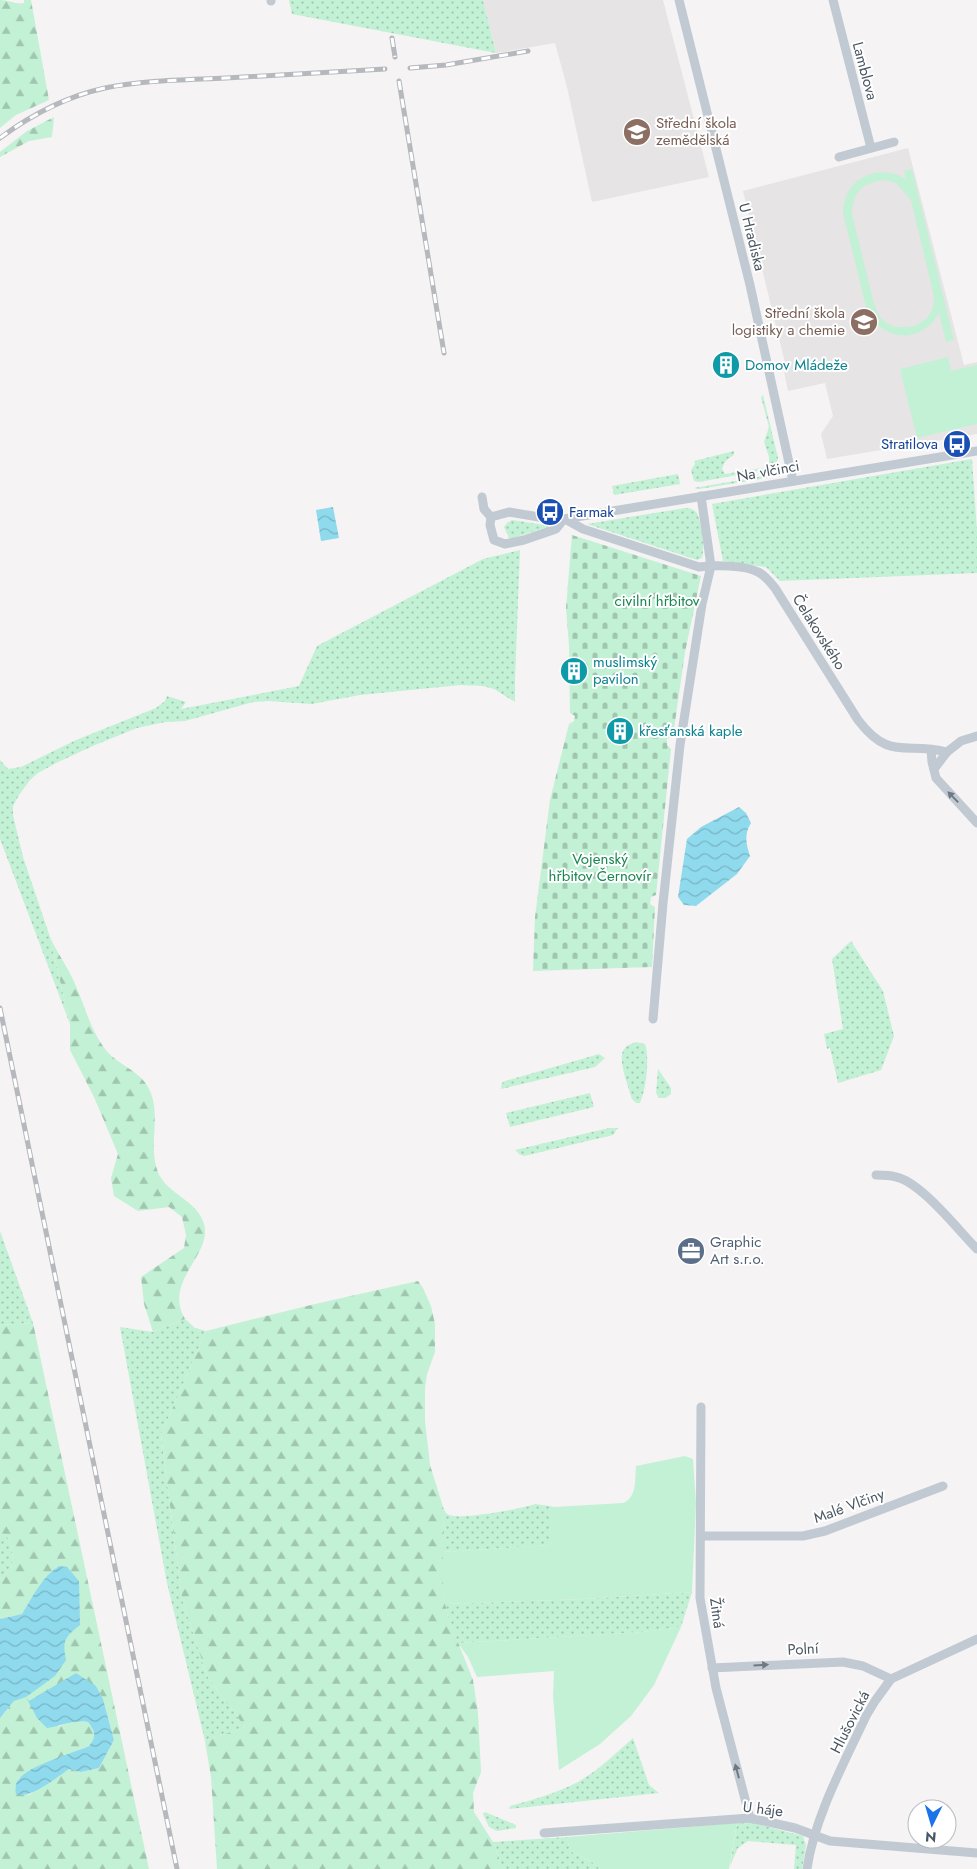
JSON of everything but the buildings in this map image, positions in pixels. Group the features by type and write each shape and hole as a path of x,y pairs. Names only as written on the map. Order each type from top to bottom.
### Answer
{"street":[{"name":"U Hradiska","path":"679,0 750,285 793,481"},
{"name":"Lamblova","path":"833,0 871,148"},
{"path":"840,157 894,142"},
{"name":"Na vlčinci","path":"564,519 556,529 524,540 504,544 494,540 490,525 492,517 509,512 551,519 564,519 977,451"},
{"path":"653,1019 680,745 702,604 711,566 701,496"},
{"path":"482,497 484,509 492,517"},
{"name":"Čelakovského","path":"564,519 583,529 700,567 711,566 754,570 762,574 770,582 858,720 870,734 886,745 947,752"},
{"path":"934,769 947,752 961,742 977,736"},
{"path":"931,750 934,775 977,823"},
{"path":"876,1175 897,1177 911,1183 924,1193 977,1250"},
{"name":"Žitná","path":"701,1407 700,1598 712,1668 750,1818"},
{"name":"Malé Vlčiny","path":"701,1536 803,1536 825,1531 943,1486"},
{"path":"891,1679 977,1639"},
{"name":"Polní","path":"712,1668 843,1662 863,1666 891,1679"},
{"name":"Hlušovická","path":"807,1869 814,1836 866,1716 891,1679"},
{"name":"U háje","path":"544,1833 750,1818 795,1828 830,1841 977,1853"}],"shaded area":[{"name":"Střední škola zemědělská","path":"483,0 663,0 709,177 592,202 567,87 555,43 496,53"},
{"name":"Střední škola logistiky a chemie","path":"908,148 964,365 977,362 977,434 827,459 821,434 833,416 825,383 788,391 784,372 787,371 743,191"}],"green space":[{"path":"0,0 24,3 24,0 31,0 49,100 16,115 0,128"},
{"path":"289,0 483,0 496,53 292,14"},
{"path":"54,117 52,137 29,141 0,157 0,152 27,131"},
{"path":"912,169 954,340 946,342 939,313 930,325 917,333 899,335 883,329 876,323 866,307 843,213 845,201 849,191 864,177 884,172 906,179 904,171","holes":["886,180 896,183 911,200 934,301 932,310 927,318 917,325 909,327 894,327 879,316 874,304 852,214 854,199 865,186"]},
{"path":"948,357 951,371 977,365 977,424 917,438 900,369"},
{"path":"763,395 778,458 776,465 770,469 699,482 694,481 691,470 695,464 694,461 734,451 734,455 726,461 722,469 725,474 769,467 769,457 764,442 769,427 761,397"},
{"path":"972,459 977,531 977,573 780,581 766,567 723,561 712,504"},
{"path":"678,474 680,484 614,495 612,486"},
{"path":"776,474 767,478 699,489 694,488"},
{"path":"685,508 695,511 700,521 703,554 702,558 697,560 587,524"},
{"path":"512,520 551,526 509,538 504,527"},
{"name":"Vojenský hřbitov Černovír","path":"572,535 701,576 685,652 673,736 667,739 667,745 671,749 656,895 651,897 650,904 655,907 652,967 533,971 535,917 550,800 569,724 574,721 575,716 570,713 569,645 566,608"},
{"path":"520,550 515,702 494,689 483,686 461,685 360,695 312,704 268,701 253,702 185,721 165,722 137,728 56,763 30,780 13,806 13,815 23,857 50,937 70,1024 0,839 0,760 8,769 21,767 76,740 156,708 165,701 167,696 186,702 181,709 299,686 317,646 483,559"},
{"path":"50,937 79,992 92,1025 105,1049 110,1055 140,1077 149,1089 155,1110 154,1156 156,1168 161,1178 171,1189 195,1208 203,1221 205,1233 202,1244 184,1279 180,1292 180,1305 185,1319 153,1332 144,1304 141,1277 184,1248 186,1235 182,1217 169,1207 138,1211 114,1196 111,1178 118,1154 94,1097 70,1050 70,1024"},
{"path":"851,941 883,991 894,1036 881,1070 838,1083 830,1048 827,1049 824,1034 843,1029 832,959"},
{"path":"636,1042 645,1044 647,1057 646,1082 640,1103 636,1103 632,1099 624,1075 622,1061 624,1049"},
{"path":"599,1054 605,1058 595,1067 501,1089 502,1083 505,1081"},
{"path":"658,1069 671,1088 671,1094 665,1098 659,1098 656,1093"},
{"path":"590,1093 594,1107 510,1127 506,1113"},
{"path":"609,1128 618,1128 613,1135 524,1156 515,1150"},
{"path":"0,1231 33,1323 0,1325"},
{"path":"418,1281 431,1306 435,1324 435,1352 427,1374 425,1388 425,1421 430,1465 444,1510 443,1594 448,1617 473,1680 478,1713 481,1772 473,1793 474,1812 493,1842 503,1869 217,1869 211,1777 205,1741 245,1727 207,1676 182,1599 161,1435 206,1331"},
{"path":"185,1319 195,1328 206,1331 161,1435 182,1599 207,1676 245,1727 205,1741 167,1583 120,1327 153,1332"},
{"path":"33,1323 149,1869 0,1869 0,1718 14,1701 26,1696 55,1676 67,1635 33,1596 22,1614 0,1619 0,1580 11,1570 12,1548 5,1535 0,1532 0,1325","holes":["96,1686 103,1699 114,1740 99,1768 81,1772 69,1769 29,1795 15,1788 19,1778 37,1767 89,1746 94,1734 88,1722 74,1721 57,1727"]},
{"path":"685,1456 693,1459 696,1503 692,1592 584,1599 445,1604 443,1594 443,1552 551,1545 549,1506 623,1503 628,1501 633,1493 636,1466"},
{"path":"535,1504 549,1506 552,1545 443,1552 444,1510 449,1515 466,1516 517,1509"},
{"path":"0,1532 11,1543 12,1554 11,1570 0,1580"},
{"path":"692,1592 681,1627 642,1632 458,1643 445,1604 584,1599"},
{"path":"681,1627 654,1685 631,1716 600,1744 559,1770 553,1696 554,1671 477,1677 468,1657 458,1643 642,1632"},
{"path":"633,1738 649,1785 659,1793 509,1809 510,1806 551,1794 582,1780"},
{"path":"485,1812 516,1825 516,1828 497,1831 489,1827 483,1814"},
{"path":"750,1822 803,1836 806,1845 802,1869 794,1869 796,1845 748,1841 738,1848 730,1866 737,1823"},
{"path":"737,1823 729,1869 600,1869 592,1862 570,1851 567,1837"},
{"path":"567,1837 570,1851 592,1862 600,1869 503,1869 493,1842"}],"water":[{"path":"333,507 339,538 321,541 316,510"},
{"path":"739,807 746,813 751,823 746,839 750,856 737,874 696,906 684,905 678,897 687,839 701,827"},
{"path":"59,1566 67,1567 79,1581 80,1625 66,1640 64,1648 66,1660 55,1676 26,1697 14,1701 0,1718 0,1619 22,1614 38,1587 53,1570"},
{"path":"76,1673 96,1686 103,1699 114,1740 99,1768 81,1772 69,1769 36,1791 22,1795 16,1794 17,1782 24,1774 31,1769 89,1746 94,1736 94,1731 88,1722 72,1722 47,1728 37,1718 26,1697 29,1701"}],"railway":[{"path":"392,38 395,57"},
{"path":"410,68 446,65 528,51"},
{"path":"0,138 50,107 77,96 105,88 135,83 385,69"},
{"path":"399,81 444,353"},
{"path":"0,1008 177,1869"}],"place":[{"name":"Střední škola zemědělská","path":"637,132"},
{"name":"Střední škola logistiky a chemie","path":"864,322"},
{"name":"Domov Mládeže","path":"726,365"},
{"name":"Stratilova","path":"957,444"},
{"name":"Farmak","path":"550,512"},
{"name":"muslimský pavilon","path":"574,671"},
{"name":"křesťanská kaple","path":"620,731"},
{"name":"Graphic Art s.r.o.","path":"691,1251"}],"park label":[{"name":"civilní hřbitov","path":"657,601"}]}
